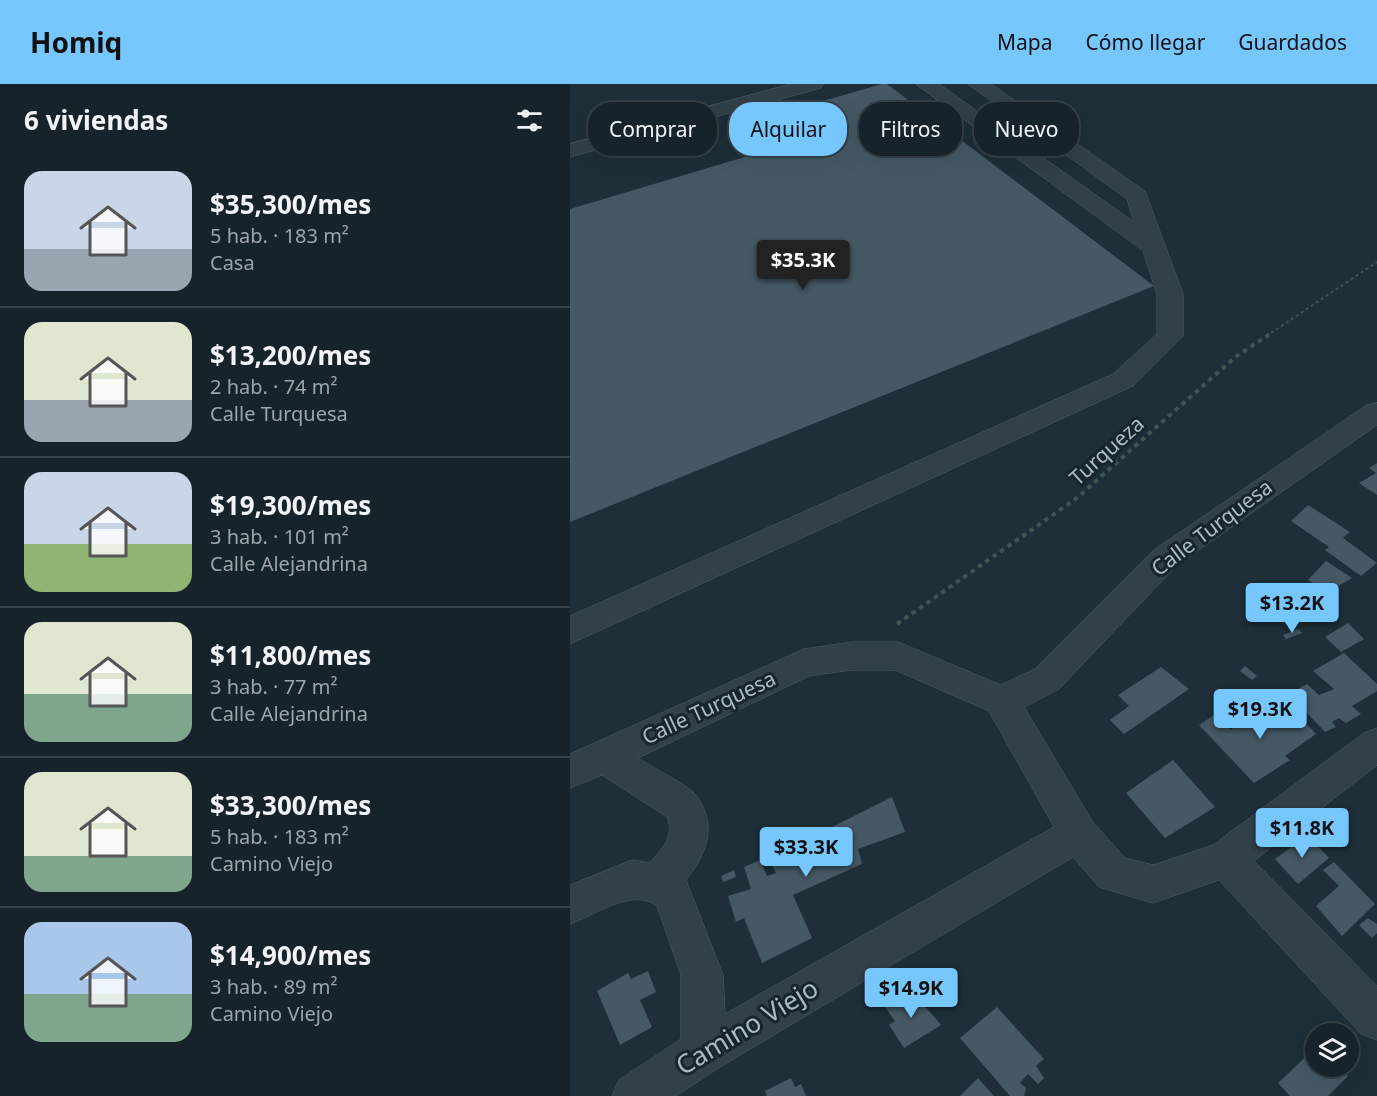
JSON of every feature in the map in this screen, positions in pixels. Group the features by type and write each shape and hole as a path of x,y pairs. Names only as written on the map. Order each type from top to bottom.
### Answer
{"street":[{"path":"570,151 814,84"},
{"path":"926,84 1156,249"},
{"path":"570,631 1123,380 1170,336 1170,294 1137,196 978,84"},
{"name":"Calle Turquesa","path":"570,772 804,663 852,656 898,656 1002,701 1047,679 1165,558 1276,479 1377,412"},
{"path":"1002,701 1078,833 1113,874 1153,884 1226,858 1377,744"},
{"path":"604,757 682,806 690,826 687,848 659,883"},
{"name":"Camino Viejo","path":"643,1094 704,1051 1078,833"},
{"path":"1226,858 1377,1018"},
{"path":"570,905 632,879 659,883 673,894 702,975 704,1051"}],"path":[{"name":"Turqueza","path":"852,656 1077,498 1234,358 1377,262"}],"building":[{"path":"887,84 911,102 859,102 859,156 962,156 962,141 974,150 974,156 982,156 1154,286 570,522 570,209 748,156 847,156 847,102 819,102"},
{"path":"1377,463 1377,495 1359,483 1376,473 1369,468"},
{"path":"1308,505 1350,532 1343,538 1377,563 1361,576 1325,550 1329,547 1291,521"},
{"path":"1326,561 1352,578 1332,590 1323,584 1319,587 1308,580"},
{"path":"1348,623 1364,639 1341,652 1325,637"},
{"path":"1298,629 1302,633 1286,639 1283,635"},
{"path":"1344,653 1377,684 1377,691 1352,706 1361,714 1346,723 1339,718 1332,722 1336,727 1325,732 1289,694 1307,684 1319,695 1334,689 1313,671"},
{"path":"1245,666 1257,676 1252,680 1240,671"},
{"path":"1161,667 1189,689 1124,734 1110,720 1129,706 1118,695"},
{"path":"1288,704 1316,734 1285,756 1290,760 1254,783 1199,725 1214,715 1231,730 1233,728 1224,719 1237,712 1254,725"},
{"path":"1173,760 1215,807 1165,838 1126,793"},
{"path":"892,797 905,832 858,849 862,864 793,895 812,938 762,963 744,918 736,922 728,896 751,889 744,867 760,860 767,876 776,873 768,857 810,840 817,855 822,853 818,845 826,840 824,831"},
{"path":"1307,835 1329,858 1298,884 1275,859"},
{"path":"1334,862 1375,904 1342,936 1316,906 1339,886 1323,870"},
{"path":"734,870 736,877 723,882 721,876"},
{"path":"1368,918 1377,924 1377,933 1372,938 1359,925"},
{"path":"648,971 656,992 640,1000 652,1027 620,1045 597,991 628,973 631,979"},
{"path":"912,991 941,1025 904,1048 889,1025 895,1021 885,1007"},
{"path":"997,1007 1044,1059 1036,1066 1044,1078 1038,1084 1028,1074 1020,1083 1026,1088 1024,1096 1010,1096 960,1038"},
{"path":"1305,1057 1305,1077 1347,1077 1328,1096 1290,1096 1278,1083"},
{"path":"791,1078 795,1087 801,1084 806,1096 767,1096 765,1091"},
{"path":"978,1078 994,1096 960,1096"}]}
